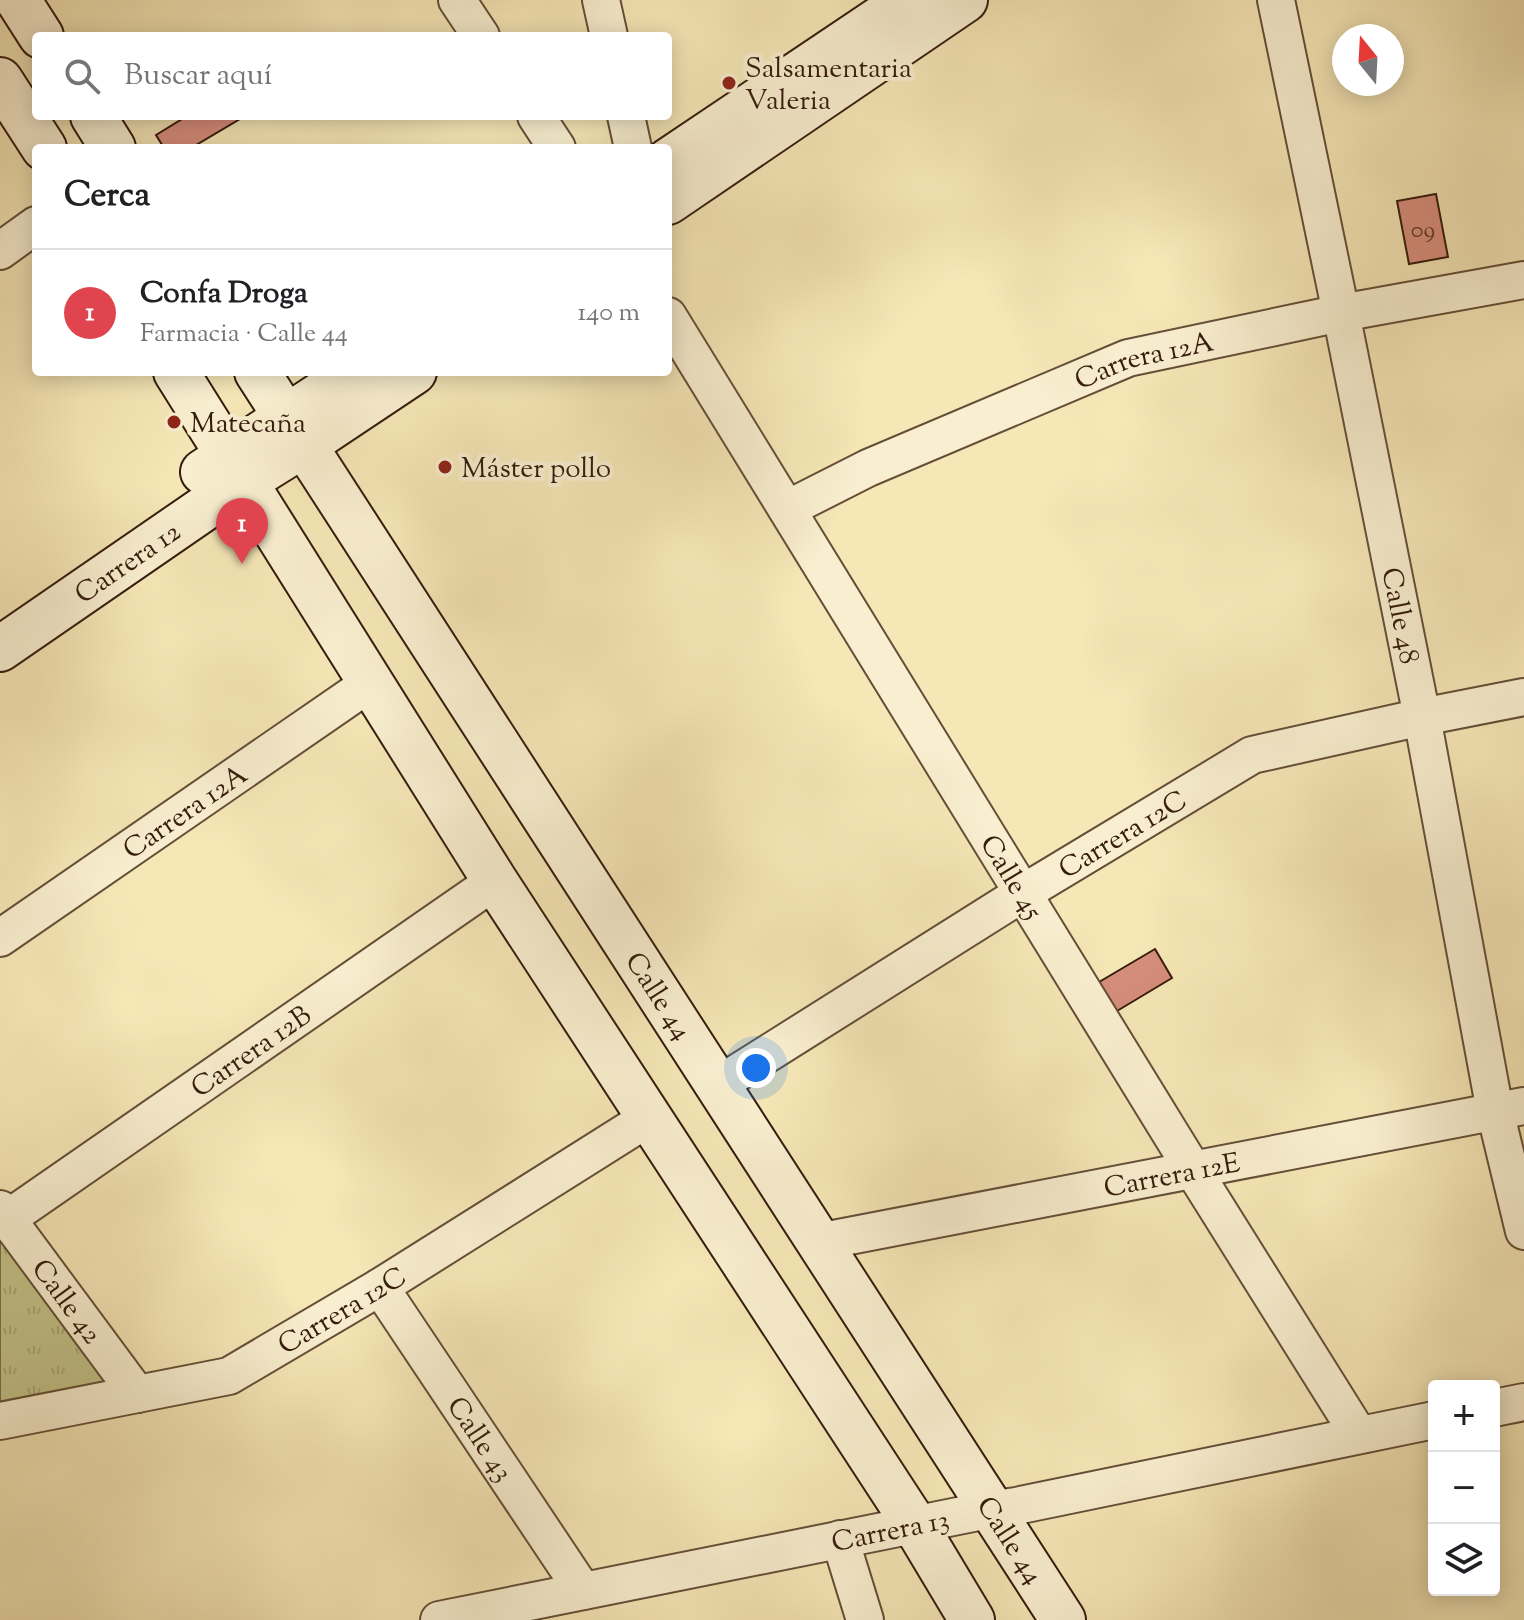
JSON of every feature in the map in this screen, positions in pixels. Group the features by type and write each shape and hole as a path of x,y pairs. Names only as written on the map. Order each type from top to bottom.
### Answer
{"main road":[{"path":"18,0 38,32"},
{"path":"672,158 908,0"},
{"path":"672,199 965,0"},
{"path":"0,80 41,144"},
{"path":"96,120 110,144"},
{"path":"178,376 495,881 915,1525 972,1620"},
{"name":"Calle 44","path":"260,376 1063,1620"},
{"name":"Carrera 12","path":"295,431 351,376"},
{"name":"Carrera 12","path":"0,612 295,431 406,376"},
{"name":"Carrera 12","path":"0,649 228,492 236,469"}],"street":[{"path":"457,0 478,32"},
{"path":"601,0 608,32"},
{"name":"Calle 48","path":"1276,0 1422,717 1510,1108 1524,1231"},
{"path":"539,120 554,144"},
{"path":"627,120 632,144"},
{"path":"0,251 32,228"},
{"name":"Carrera 12A","path":"787,509 868,468 1128,358 1341,313 1524,280"},
{"name":"Calle 45","path":"672,322 1359,1435"},
{"name":"Carrera 12A","path":"0,938 370,683"},
{"name":"Carrera 12C","path":"718,1085 1023,893 1252,755 1524,697"},
{"name":"Carrera 12B","path":"4,1214 495,881"},
{"name":"Carrera 12E","path":"818,1242 1510,1108"},
{"name":"Carrera 12C","path":"0,1421 229,1376 380,1287 650,1117"},
{"name":"Calle 42","path":"4,1214 137,1394"},
{"name":"Calle 43","path":"380,1287 583,1591"},
{"path":"1500,1407 1524,1402"},
{"name":"Carrera 13","path":"439,1620 1428,1421"},
{"path":"840,1539 865,1620"}],"green space":[{"path":"0,1207 137,1394 0,1420"}],"building":[{"path":"180,120 238,120 198,144 162,144 156,135"},
{"path":"1436,194 1448,257 1409,264 1397,201"},
{"path":"1155,949 1172,978 1112,1014 1094,985"}],"place":[{"name":"Salsamentaria Valeria","path":"729,83"},
{"name":"Matecaña","path":"174,422"},
{"name":"Máster pollo","path":"445,467"},
{"name":"Confa Droga","path":"242,564"}]}
